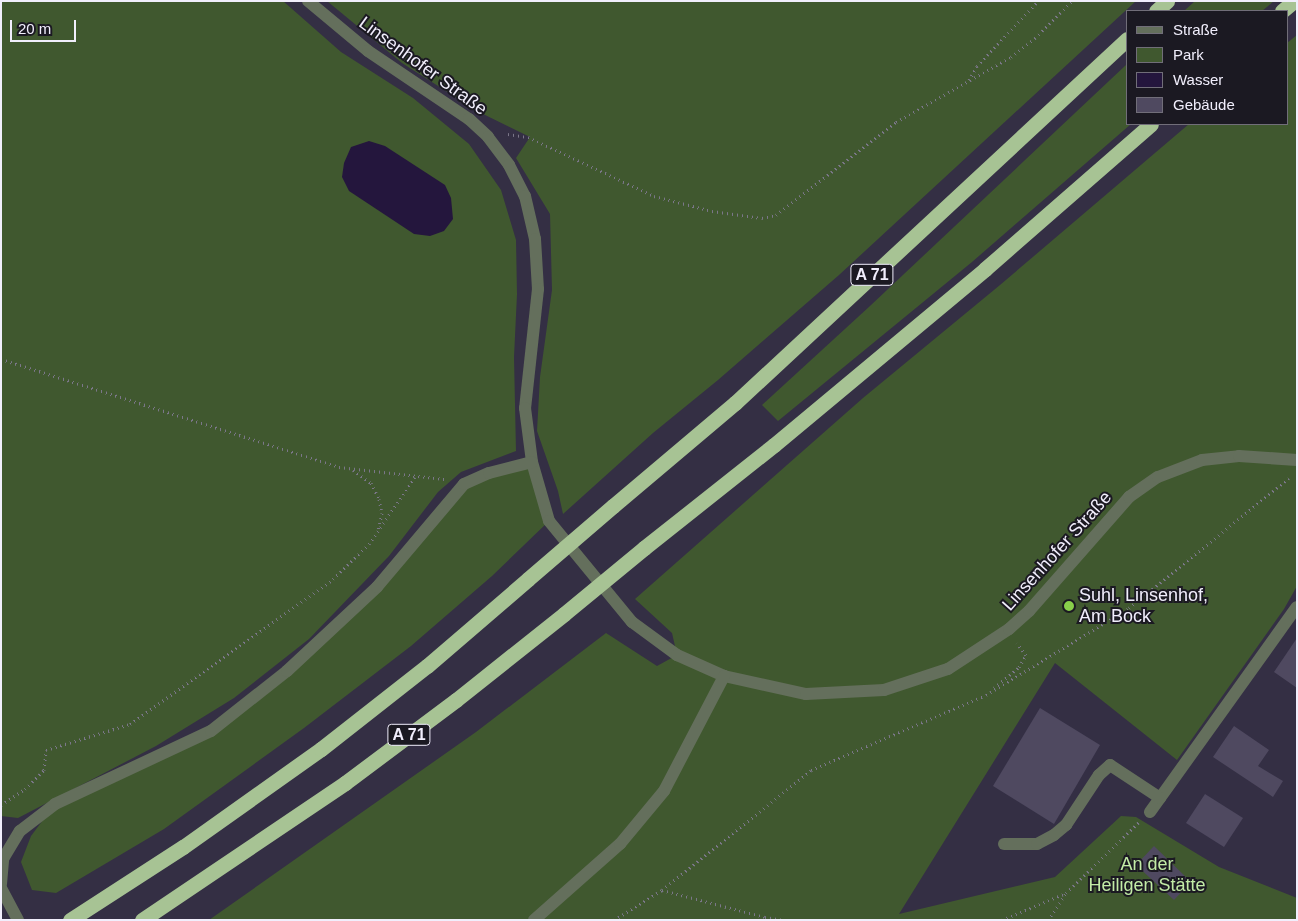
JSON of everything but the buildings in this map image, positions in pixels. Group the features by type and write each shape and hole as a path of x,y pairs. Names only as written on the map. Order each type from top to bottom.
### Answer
{"highway":[{"path":"1157,10 1167,1"},
{"path":"1283,10 1294,1"},
{"name":"A 71","path":"70,920 183,847 321,749 427,666 735,403 1126,40"},
{"name":"A 71","path":"147,918 345,783 456,700 782,439 984,269 1150,125"}],"street":[{"name":"Linsenhofer Straße","path":"308,1 368,51 469,118 488,137 509,165 526,196 535,238 538,289 525,408 532,462 549,522 632,622 677,655 724,676 806,694 884,690 948,669 1007,630 1029,611 1129,496 1158,477 1202,460 1239,456 1297,460"},
{"path":"18,920 1,886 3,859 20,831 55,804 211,731 287,671 377,587 464,484 489,473 532,462"},
{"path":"1150,812 1297,607"},
{"path":"534,920 620,844 664,791 724,676"},
{"path":"1004,844 1037,844 1054,835 1066,825 1099,775 1110,765 1160,798"}],"path":[{"path":"969,80 977,66 1038,1"},
{"path":"488,137 500,133 528,137 654,196 712,211 762,218 776,214 896,122 1011,57 1036,38 1072,1"},
{"path":"1,359 339,467 415,477 434,477 464,484"},
{"path":"353,469 371,483 379,499 382,513 378,532"},
{"path":"614,920 662,890 811,770 986,695 1129,608 1297,471"},
{"path":"1,805 26,789 44,770 46,750 130,724 333,579 369,544 415,477"},
{"path":"986,695 1019,667 1026,655 1007,630"},
{"path":"1048,920 1066,893 1150,812"},
{"path":"662,890 765,917 784,920"},
{"path":"1002,920 1066,893"}],"green space":[{"path":"1,1 283,1 341,52 413,98 469,144 501,190 516,240 517,294 514,357 516,451 461,472 438,492 389,556 309,639 234,698 156,746 18,818 1,816"},
{"path":"327,1 1136,1 839,275 718,380 653,433 563,514 558,491 537,431 540,377 552,290 550,214 516,158 530,137 479,112 402,63"},
{"path":"1195,1 1274,1 1263,10 1185,10"},
{"name":"An der Heiligen Stätte","path":"1297,35 1297,586 1284,609 1177,760 1055,663 899,914 1055,877 1121,816 1136,817 1219,867 1297,898 1297,920 209,920 476,732 606,633 657,666 677,655 672,633 635,599 863,398 1000,285 1188,125 1288,125 1288,42"},
{"path":"1126,65 1126,125 1130,125 972,262 778,421 762,405"},
{"path":"532,462 549,521 492,576 411,646 304,728 164,829 56,893 32,890 21,862 31,836 55,804 211,731 377,587 464,484"}],"water":[{"path":"369,141 385,146 445,185 451,198 453,219 444,231 430,236 414,234 349,191 342,177 344,163 351,147"}],"place":[{"name":"Suhl, Linsenhof, Am Bock","path":"1069,606"}]}
